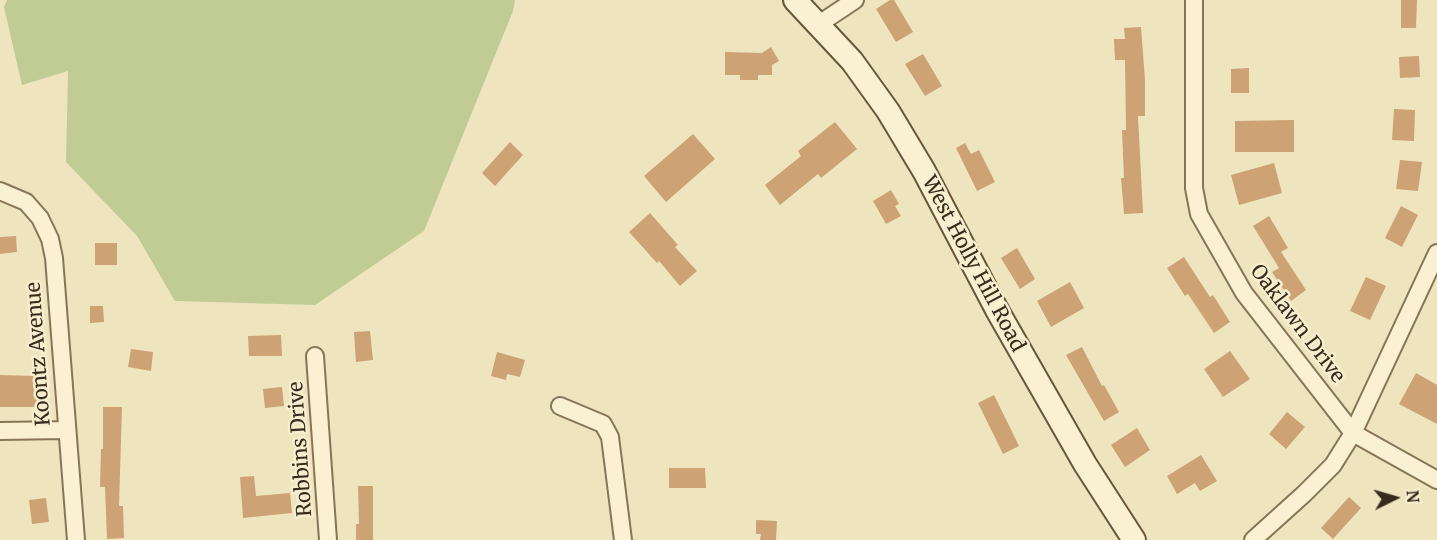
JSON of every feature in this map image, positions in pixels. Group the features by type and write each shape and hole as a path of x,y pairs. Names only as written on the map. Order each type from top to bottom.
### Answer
{"street":[{"name":"West Holly Hill Road","path":"795,0 852,61 902,134 997,310 1085,464 1134,540"},
{"path":"819,24 855,0"},
{"name":"Oaklawn Drive","path":"1194,0 1194,188 1199,214 1244,292 1353,433 1437,480"},
{"name":"Koontz Avenue","path":"0,191 26,202 40,218 50,239 54,258 76,540"},
{"path":"1253,540 1333,465 1353,433 1437,253"},
{"name":"Robbins Drive","path":"315,356 328,540"},
{"path":"560,406 603,424 610,437 623,540"},
{"path":"0,431 66,430"}],"green space":[{"path":"7,0 515,0 513,11 424,231 315,305 175,301 137,236 66,162 68,71 22,85 4,7"}],"building":[{"path":"894,0 913,32 896,42 876,9"},
{"path":"1401,0 1417,0 1416,28 1401,28"},
{"path":"1141,27 1145,116 1138,116 1143,213 1124,214 1121,178 1124,178 1122,130 1126,130 1125,60 1115,60 1114,39 1125,39 1124,28"},
{"path":"771,47 779,61 772,65 772,75 758,75 758,80 740,80 740,75 725,75 725,52 762,53"},
{"path":"923,54 942,86 925,96 905,64"},
{"path":"1419,56 1420,77 1400,78 1399,57"},
{"path":"1249,68 1249,93 1231,93 1231,69"},
{"path":"1394,109 1415,110 1414,141 1392,140"},
{"path":"1294,120 1294,152 1235,152 1235,121"},
{"path":"835,122 857,149 821,178 818,174 780,205 765,185 801,156 798,151"},
{"path":"693,134 715,159 666,202 644,176"},
{"path":"510,142 523,155 495,186 482,173"},
{"path":"965,143 971,154 979,150 995,182 977,191 956,148"},
{"path":"1400,160 1422,162 1418,191 1396,189"},
{"path":"1274,163 1282,193 1239,205 1231,175"},
{"path":"891,190 899,204 895,206 901,216 886,224 873,201"},
{"path":"1401,206 1418,215 1402,247 1385,238"},
{"path":"650,213 678,245 675,247 697,271 680,286 659,261 657,263 629,232"},
{"path":"1269,216 1288,248 1281,252 1306,290 1291,301 1272,272 1279,268 1253,226"},
{"path":"16,236 17,252 0,254 0,237"},
{"path":"95,243 117,243 117,265 95,265"},
{"path":"1017,248 1035,279 1020,289 1001,258"},
{"path":"1184,257 1210,297 1213,295 1230,322 1214,333 1188,294 1185,296 1167,268"},
{"path":"1366,277 1386,286 1370,320 1350,311"},
{"path":"1070,282 1084,308 1051,327 1037,301"},
{"path":"90,306 103,306 104,322 90,323"},
{"path":"370,331 373,360 356,362 354,332"},
{"path":"281,335 282,356 249,356 248,336"},
{"path":"1082,347 1102,386 1104,385 1119,412 1104,421 1066,355"},
{"path":"131,349 153,352 151,371 128,367"},
{"path":"1230,351 1250,379 1223,397 1204,369"},
{"path":"497,352 525,360 520,377 507,374 506,380 491,376"},
{"path":"1416,373 1437,385 1437,424 1399,404"},
{"path":"0,375 37,376 37,407 0,407"},
{"path":"282,387 284,406 265,408 263,389"},
{"path":"994,395 1019,446 1003,454 978,403"},
{"path":"103,407 122,407 119,506 123,506 124,538 107,539 105,487 100,487"},
{"path":"1287,412 1305,427 1286,449 1269,434"},
{"path":"1137,428 1150,450 1125,467 1111,445"},
{"path":"1201,455 1217,481 1200,491 1195,483 1177,494 1167,476"},
{"path":"669,468 705,468 706,488 669,488"},
{"path":"254,476 256,496 290,493 292,513 243,518 240,477"},
{"path":"358,486 373,486 373,540 356,540 356,524 359,524"},
{"path":"1349,497 1361,508 1333,539 1321,528"},
{"path":"46,498 49,522 32,524 29,500"},
{"path":"756,520 777,521 776,540 760,540 761,534 756,534"}]}
